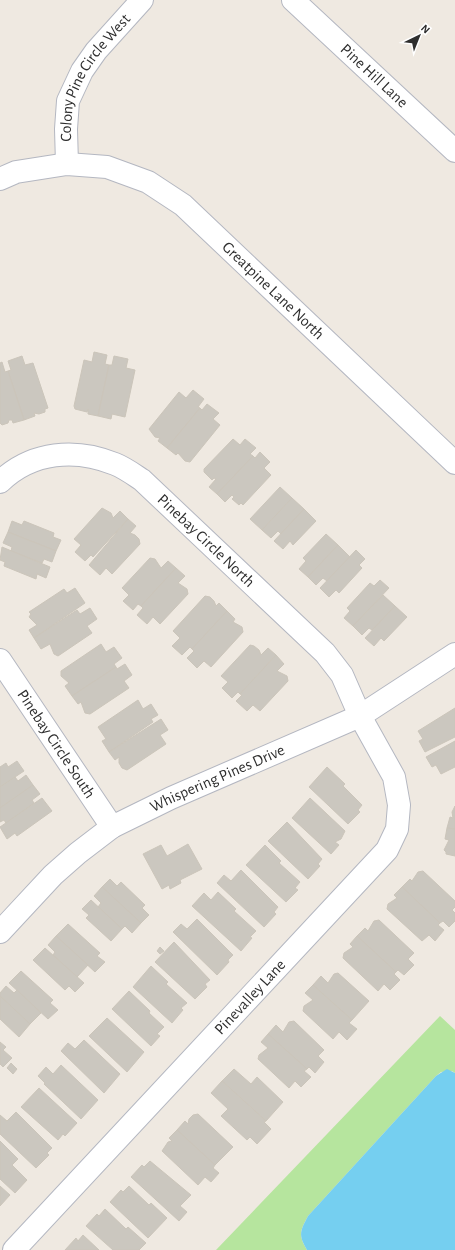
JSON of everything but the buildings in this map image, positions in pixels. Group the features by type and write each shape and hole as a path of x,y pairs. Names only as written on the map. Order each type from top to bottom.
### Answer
{"street":[{"name":"Colony Pine Circle West","path":"67,164 66,130 68,101 82,71 96,51 142,0"},
{"name":"Pine Hill Lane","path":"293,0 455,151"},
{"name":"Greatpine Lane North","path":"0,178 16,172 67,164 107,167 148,182 183,205 455,463"},
{"name":"Pinebay Circle North","path":"2,479 31,460 62,453 91,456 116,464 142,480 325,653 342,675 360,716"},
{"name":"Whispering Pines Drive","path":"0,932 54,875 112,827 171,798 360,716 455,654"},
{"name":"Pinebay Circle South","path":"0,660 112,827"},
{"name":"Pinevalley Lane","path":"14,1250 387,850 397,829 399,805 394,777 360,716"}],"green space":[{"path":"440,1016 455,1030 455,1073 452,1071 441,1072 436,1076 308,1216 301,1233 302,1240 307,1250 216,1250"}],"water":[{"path":"447,1069 455,1073 455,1250 307,1250 302,1240 301,1233 308,1216 436,1076"}]}
